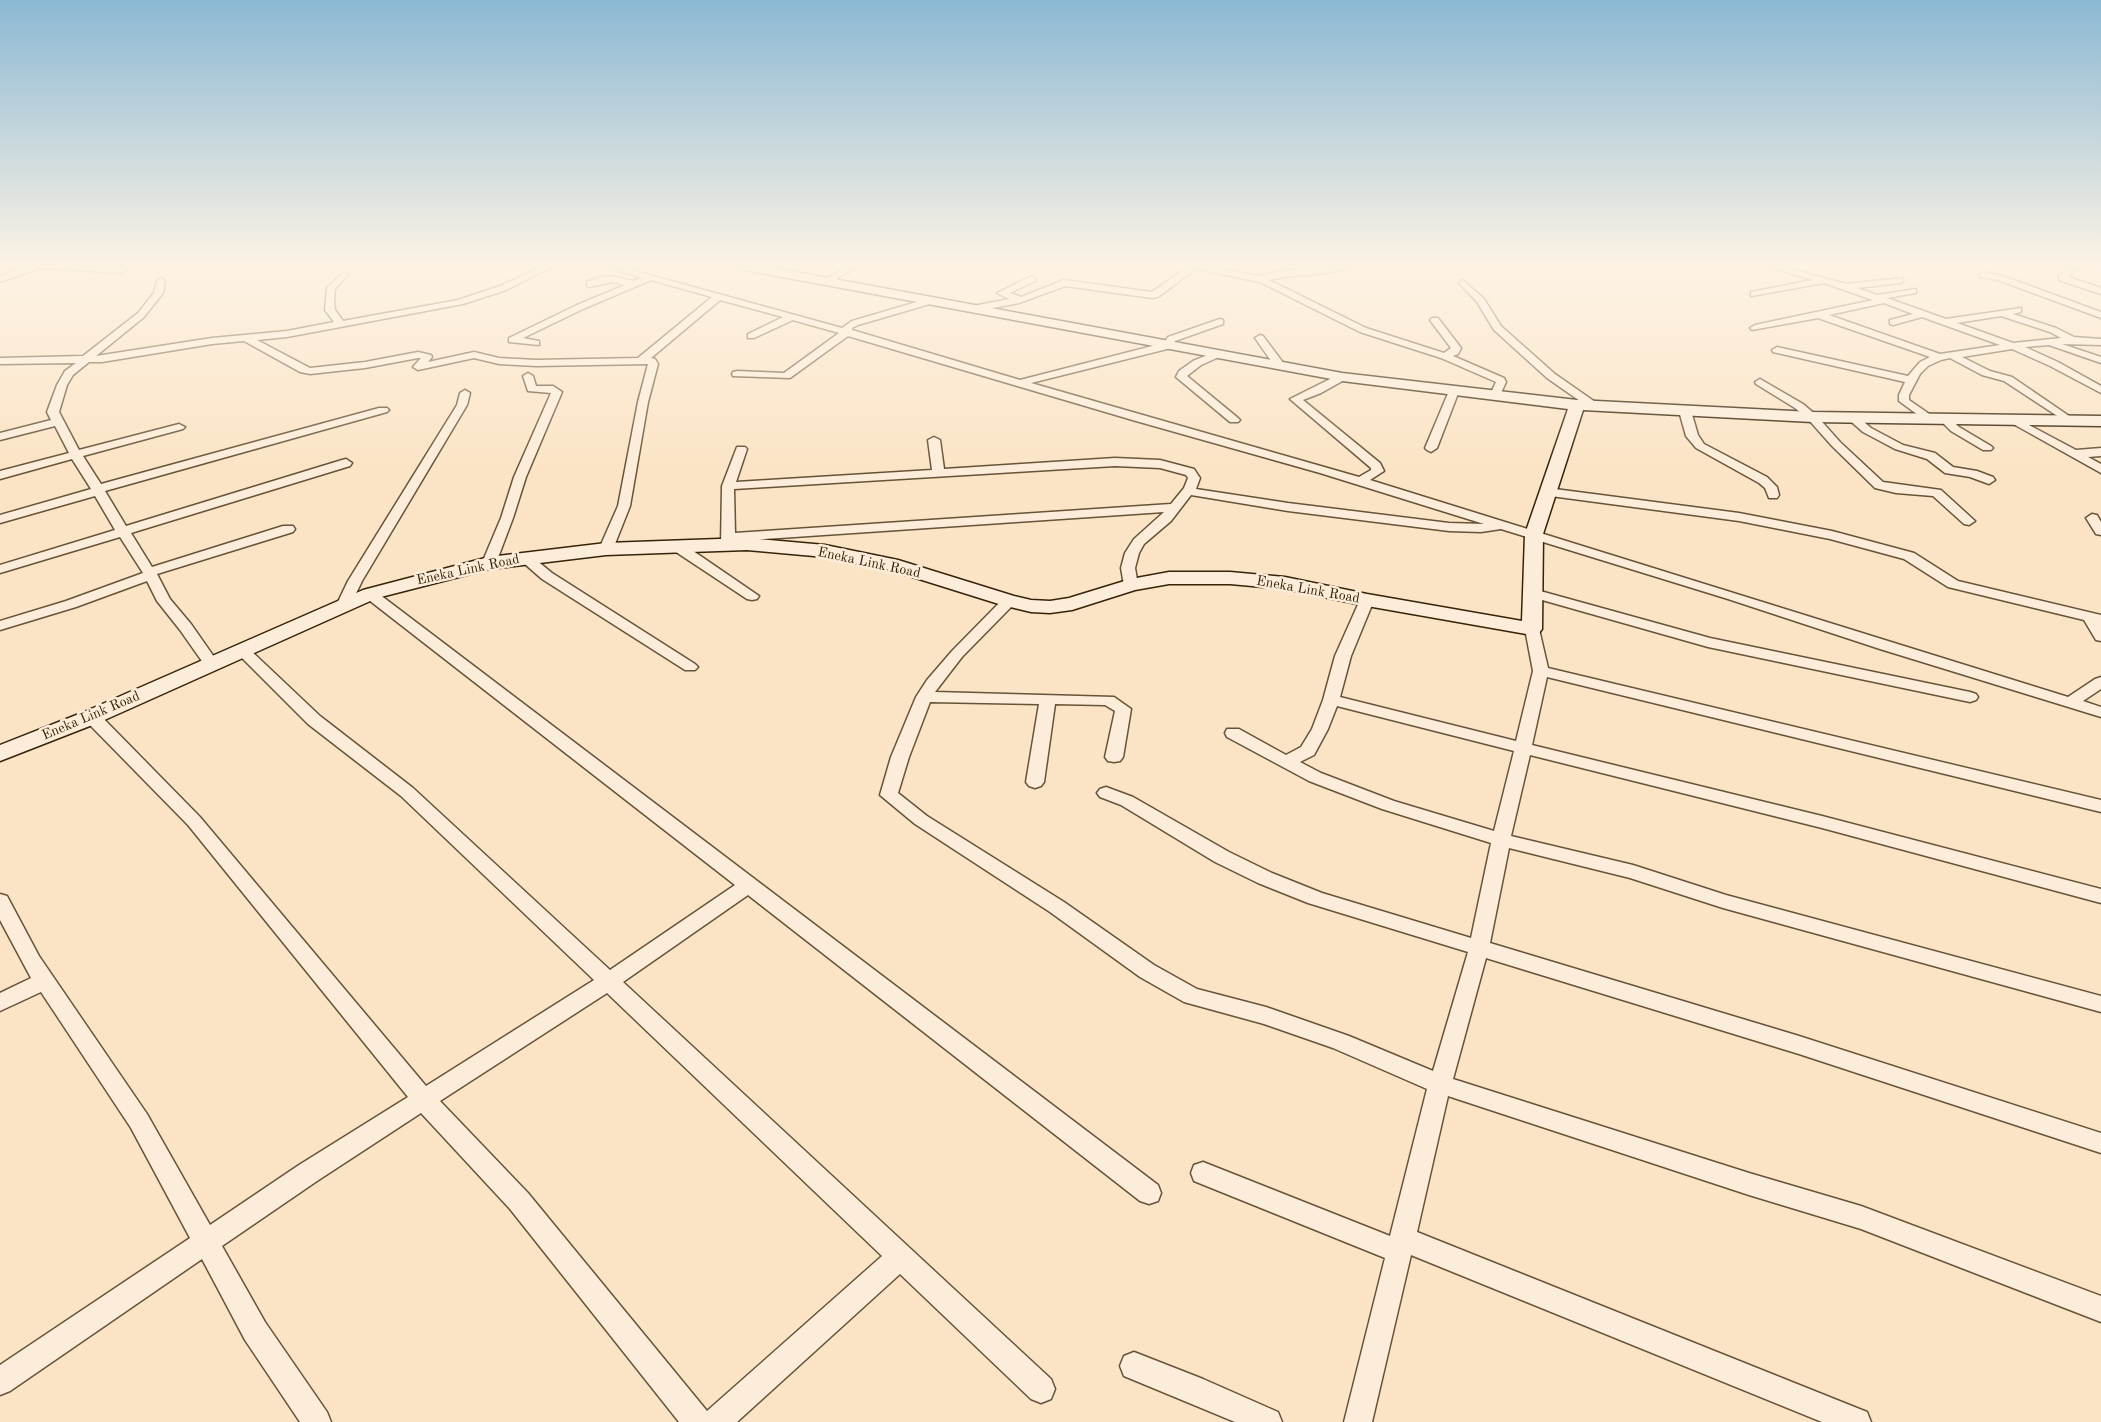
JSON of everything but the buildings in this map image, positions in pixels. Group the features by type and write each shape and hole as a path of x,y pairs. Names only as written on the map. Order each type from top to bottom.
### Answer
{"street":[{"path":"119,332 69,373 62,385 53,412 122,531 150,574 164,601 186,627 211,664"},
{"path":"0,361 85,360 127,356 212,340 296,332"},
{"path":"529,332 512,340 535,343"},
{"path":"642,360 675,332"},
{"path":"750,336 758,332"},
{"path":"737,374 786,376 846,332"},
{"path":"847,332 1019,384 1360,481 2101,712"},
{"path":"1099,332 1342,377 1585,405 1812,417 2101,421"},
{"path":"1019,384 1167,345 1171,339 1190,332"},
{"path":"1371,332 1446,356 1500,380 1501,382 1495,395"},
{"path":"1444,332 1456,348 1454,352 1446,356"},
{"path":"1502,332 1585,405"},
{"path":"1871,332 1940,356"},
{"path":"1971,332 2012,346 2054,364 2101,390"},
{"path":"2057,332 2072,340"},
{"path":"246,338 304,370 310,371 365,365 418,355 427,357 418,366 421,367 474,356 499,362 536,364 642,360 651,362 654,364 643,402 624,506 606,549"},
{"path":"1260,338 1280,366"},
{"path":"1929,418 1904,402 1904,395 1910,380 1924,364 1940,356 2072,340 2101,342"},
{"path":"2049,342 2101,360"},
{"path":"1777,350 1910,380"},
{"path":"1215,354 1197,363 1183,373 1181,377 1234,420"},
{"path":"1951,355 1986,373 2008,378 2068,420"},
{"path":"489,563 508,518 520,477 557,392 553,389 532,389 528,376"},
{"path":"1342,377 1317,392 1295,399 1376,466 1378,471 1360,481"},
{"path":"1760,382 1799,406 1812,417 1836,444 1879,485 1896,489 1937,493 1969,521"},
{"path":"1431,448 1454,390"},
{"path":"344,604 355,581 462,405 465,393"},
{"path":"1358,1422 1440,1084 1480,948 1501,840 1541,671 1532,629 1534,534 1547,492 1585,405"},
{"path":"0,519 383,410"},
{"path":"1685,411 1692,436 1700,446 1763,480 1771,487 1774,494"},
{"path":"1853,418 1867,430 1899,447 1931,456 1949,470 1973,474 1989,480"},
{"path":"1944,418 1955,429 1987,448"},
{"path":"2012,419 2101,469"},
{"path":"0,437 59,421"},
{"path":"0,475 179,427"},
{"path":"934,440 939,473"},
{"path":"741,449 728,486 728,541 1173,508"},
{"path":"2074,454 2101,452"},
{"path":"728,486 1115,462 1141,462 1190,472 1194,478 1188,491 1166,518 1139,542 1132,553 1128,568 1132,585"},
{"path":"0,569 346,463"},
{"path":"1188,491 1288,507 1448,527 1481,528 1503,525"},
{"path":"1547,492 1739,517 1832,535 1909,556 1953,584 2095,618 2101,637"},
{"path":"2092,518 2101,531"},
{"path":"0,626 72,604 150,574 288,528"},
{"name":"Eneka Link Road","path":"0,754 92,717 370,594 489,563 606,549 678,547 728,541 825,551 890,564 1009,601 1030,606 1050,607 1072,604 1132,585 1169,578 1230,578 1285,583 1367,600 1532,629"},
{"path":"678,547 752,596"},
{"path":"525,558 547,576 690,667"},
{"path":"1533,593 1708,642 1970,697"},
{"path":"370,594 1149,1193"},
{"path":"1287,761 1308,751 1320,729 1331,700 1343,656 1367,600"},
{"path":"1009,601 957,654 935,680 924,697 891,782 889,795 900,805 1057,907 1146,971 1191,996 1266,1016 1322,1036 1440,1084 1749,1184 1861,1218 2101,1309"},
{"path":"242,650 314,720 407,792 1041,1389"},
{"path":"1541,671 2101,806"},
{"path":"2070,703 2101,682"},
{"path":"924,697 1102,700 1118,705 1123,709 1114,757"},
{"path":"1035,782 1048,699"},
{"path":"1331,700 1522,746 1686,790 1822,822 2101,896"},
{"path":"92,717 194,821 425,1101 519,1201 697,1422"},
{"path":"1233,733 1315,777 1338,787 1501,840 1633,872 1723,901 2101,1004"},
{"path":"1106,793 1127,801 1222,857 1265,878 1341,906 1799,1045 2101,1143"},
{"path":"0,1381 308,1173 425,1101 609,981 749,885"},
{"path":"0,901 31,961 139,1120 255,1331 317,1422"},
{"path":"0,1004 45,981"},
{"path":"1203,1173 1401,1246 1857,1422"},
{"path":"716,1422 900,1257"},
{"path":"1134,1366 1193,1389 1268,1422"}]}
